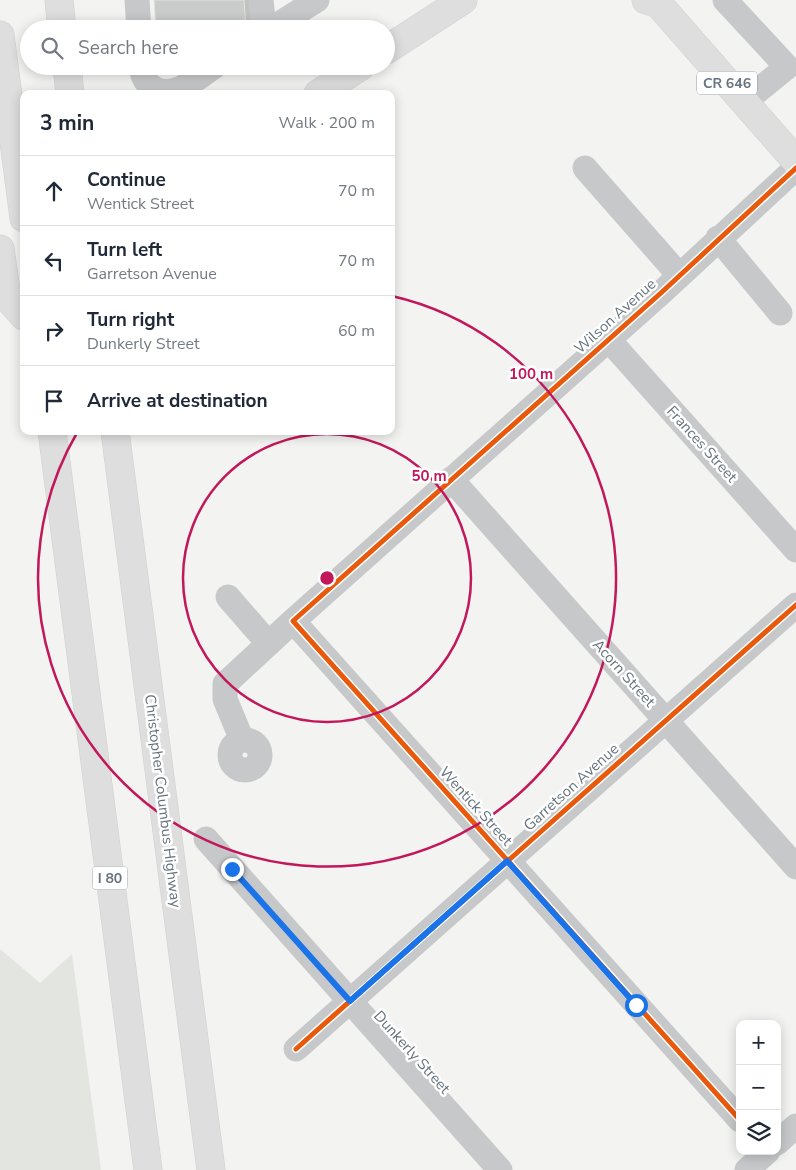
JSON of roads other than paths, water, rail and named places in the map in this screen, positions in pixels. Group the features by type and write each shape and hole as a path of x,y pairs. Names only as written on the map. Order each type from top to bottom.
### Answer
{"main road":[{"path":"59,0 61,20"},
{"path":"395,44 463,0"},
{"name":"CR 646","path":"653,1 796,161"},
{"path":"0,35 20,188"},
{"path":"68,75 70,90"},
{"path":"324,90 347,75"},
{"path":"0,250 7,297 20,312"},
{"name":"I 80","path":"53,435 148,1170"},
{"name":"Christopher Columbus Highway","path":"115,435 211,1170"}],"street":[{"path":"137,0 138,20"},
{"path":"260,0 263,20"},
{"path":"286,20 317,0"},
{"path":"726,0 787,67 744,102"},
{"path":"143,75 147,83 158,90"},
{"path":"175,90 201,75"},
{"path":"585,168 679,275"},
{"name":"Wilson Avenue","path":"242,740 225,699 225,684 796,168"},
{"path":"718,238 780,312"},
{"name":"Frances Street","path":"608,339 796,550"},
{"name":"Acorn Street","path":"451,479 796,867"},
{"path":"228,597 268,644"},
{"name":"Garretson Avenue","path":"296,1049 796,605"},
{"name":"Wentick Street","path":"293,621 736,1116"},
{"name":"Dunkerly Street","path":"206,839 500,1170"},
{"path":"781,1139 796,1126"},
{"path":"747,1170 764,1155"}]}
